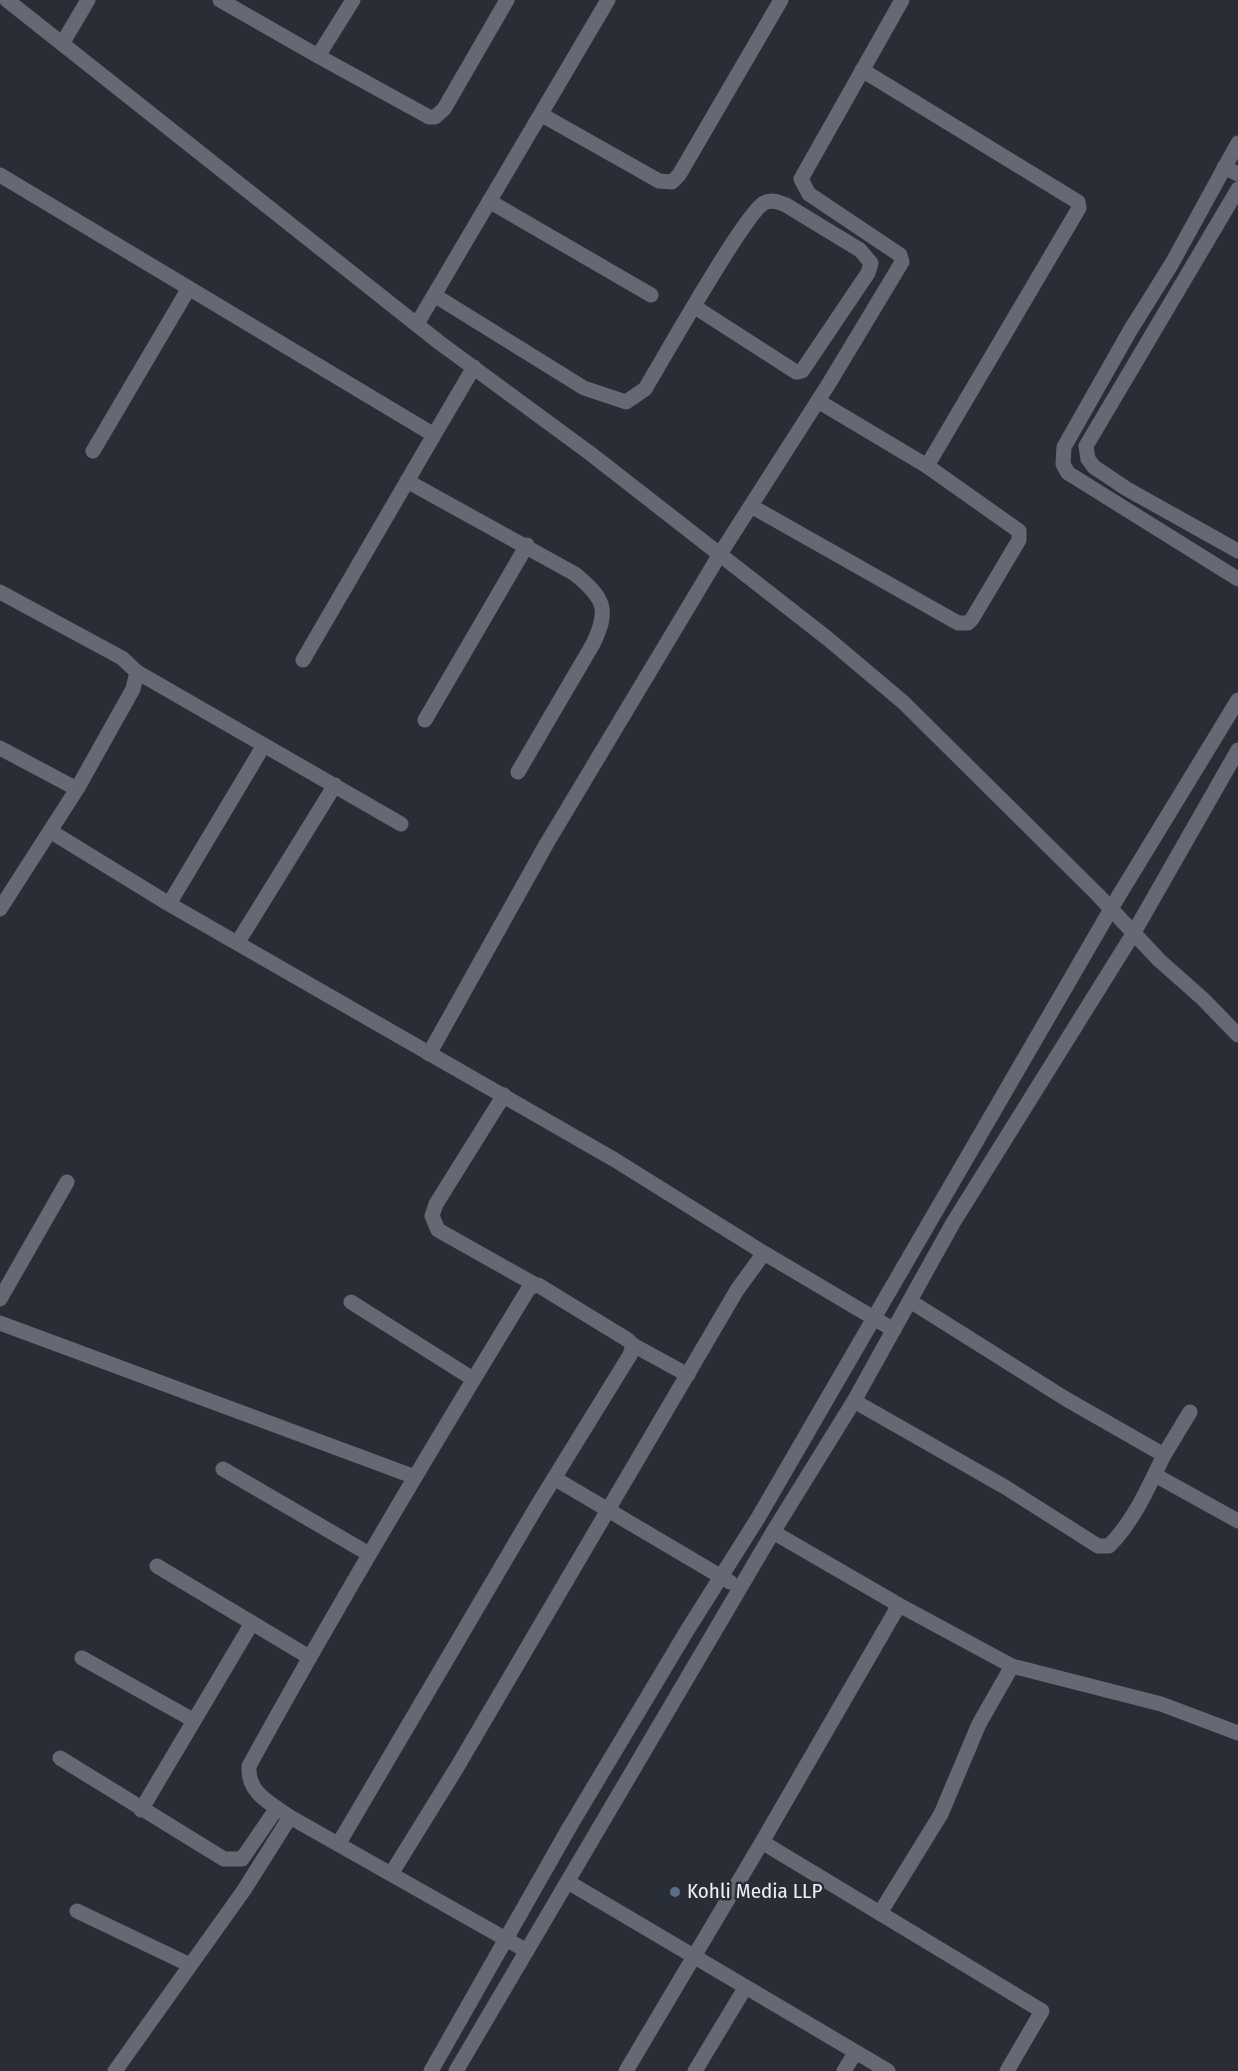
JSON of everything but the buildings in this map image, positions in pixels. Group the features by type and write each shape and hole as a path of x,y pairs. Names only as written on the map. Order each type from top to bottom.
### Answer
{"street":[{"path":"7,0 417,324 827,638 903,702 1098,895 1132,934 1203,999 1238,1035"},
{"path":"62,44 88,0"},
{"path":"220,0 245,6 318,56 429,117 435,117 444,109 507,0"},
{"path":"318,56 352,0"},
{"path":"417,324 609,0"},
{"path":"542,115 659,181 672,182 679,175 781,0"},
{"path":"429,1054 547,843 720,554 818,401 902,262 900,255 809,194 801,179 902,0"},
{"path":"862,70 1078,202 1079,208 927,466"},
{"path":"1238,143 1231,171 1131,329 1064,447 1063,464 1068,473 1238,579"},
{"path":"0,175 434,435"},
{"path":"1238,189 1086,446 1088,459 1094,467 1127,489 1238,551"},
{"path":"489,201 651,295"},
{"path":"434,295 584,388 626,402 645,389 737,237 755,210 764,203 779,202 786,205 860,250 870,263 868,273 801,371 796,372 695,307"},
{"path":"93,451 189,288"},
{"path":"303,660 474,368"},
{"path":"751,506 958,623 968,623 1019,540 1019,531 927,466 818,401"},
{"path":"1063,464 1088,459"},
{"path":"407,481 527,545 575,574 592,588 600,600 603,612 602,624 571,686 518,772"},
{"path":"425,720 527,545"},
{"path":"0,592 122,658 137,672 401,824"},
{"path":"0,909 77,789 119,715 132,689 137,672"},
{"path":"431,2071 569,1828 874,1317 1110,910 1238,699"},
{"path":"456,2071 773,1532 854,1401 953,1223 1132,934 1238,752 1213,738"},
{"path":"169,904 264,745"},
{"path":"0,748 77,789"},
{"path":"238,942 335,785"},
{"path":"50,831 169,904 504,1095 894,1329"},
{"path":"504,1095 436,1204 432,1216 438,1230 688,1375"},
{"path":"0,1299 68,1182"},
{"path":"391,1874 737,1290 764,1253"},
{"path":"527,1951 284,1813 250,1785 249,1766 369,1554 473,1379 529,1288 534,1284"},
{"path":"351,1302 473,1379"},
{"path":"910,1302 1066,1399 1164,1455"},
{"path":"0,1323 415,1477"},
{"path":"339,1843 554,1478 630,1355 633,1345"},
{"path":"854,1401 1005,1487 1098,1546 1109,1546 1117,1538 1190,1412"},
{"path":"223,1469 369,1554"},
{"path":"1155,1475 1238,1521"},
{"path":"554,1478 741,1588"},
{"path":"773,1532 899,1605 1012,1666 1151,1701 1238,1733"},
{"path":"157,1566 309,1657"},
{"path":"627,2071 899,1605"},
{"path":"141,1810 252,1623"},
{"path":"82,1658 193,1720"},
{"path":"879,1913 932,1830 979,1724 1012,1666"},
{"path":"60,1758 141,1810 224,1859 235,1861 242,1859 284,1813"},
{"path":"115,2071 244,1890 284,1813"},
{"path":"762,1842 1042,2011 1007,2071"},
{"path":"568,1882 888,2071"},
{"path":"77,1911 190,1965"},
{"path":"695,2071 745,1988"},
{"path":"844,2071 855,2053"}],"place":[{"name":"Kohli Media LLP","path":"675,1892"}]}
